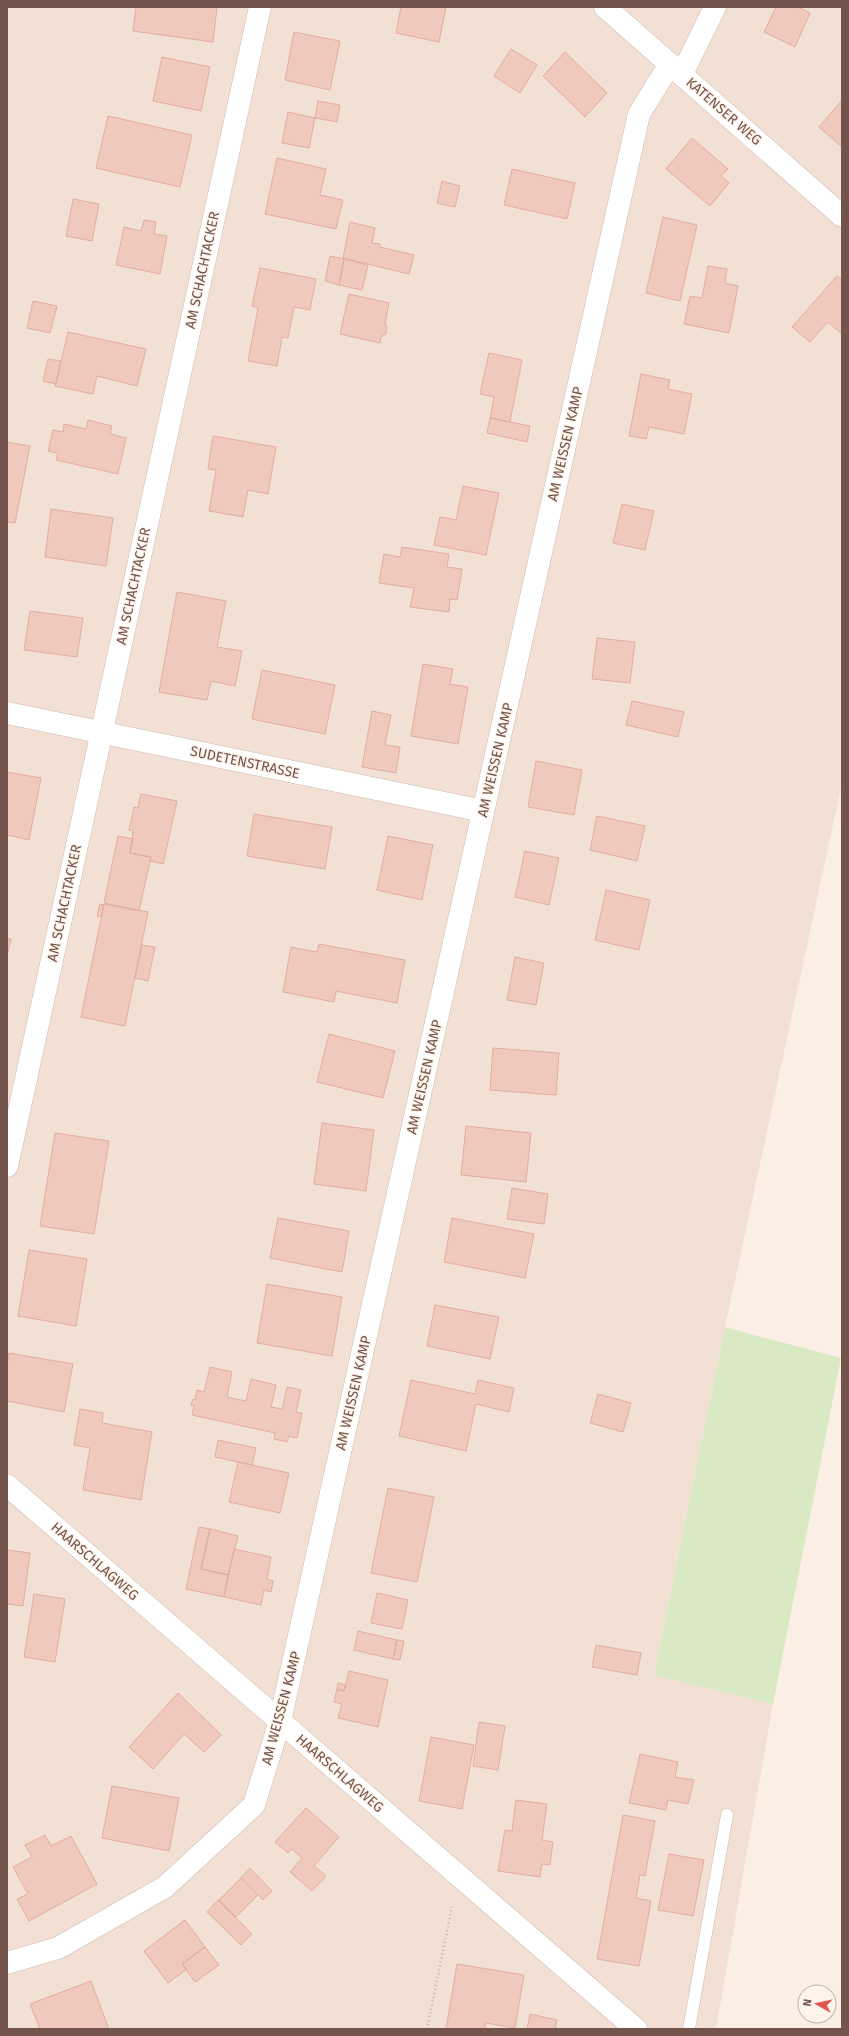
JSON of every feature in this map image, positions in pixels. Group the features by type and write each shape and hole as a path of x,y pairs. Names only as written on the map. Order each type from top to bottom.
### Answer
{"street":[{"name":"AM SCHACHTACKER","path":"7,1166 260,7"},
{"name":"KATENSER WEG","path":"605,7 842,216"},
{"name":"AM WEISSEN KAMP","path":"7,1963 58,1948 165,1887 254,1805 280,1721 639,114 676,69 715,7"},
{"name":"SUDETENSTRASSE","path":"7,713 483,811"},
{"name":"HAARSCHLAGWEG","path":"7,1485 636,2029"}],"lane":[{"path":"689,2029 727,1815"}],"path":[{"path":"427,2029 459,1875"}],"shaded area":[{"path":"7,7 842,7 842,783 725,1327 654,1674 773,1704 716,2029 7,2029"}],"green space":[{"path":"725,1327 841,1358 773,1704 654,1675"}],"building":[{"path":"136,7 217,7 213,42 133,31"},
{"path":"401,7 446,7 439,42 396,33"},
{"path":"776,7 798,7 810,13 795,47 764,32"},
{"path":"294,32 340,41 330,90 285,80"},
{"path":"511,49 537,65 520,93 494,76"},
{"path":"565,52 607,93 585,117 543,76"},
{"path":"162,57 210,67 201,111 153,101"},
{"path":"842,100 842,147 819,127"},
{"path":"318,101 340,105 337,122 315,118"},
{"path":"288,112 315,118 309,148 282,143"},
{"path":"108,116 192,135 180,187 96,168"},
{"path":"692,138 728,169 721,176 729,183 710,206 666,169"},
{"path":"277,158 326,169 320,195 343,200 336,229 265,214"},
{"path":"512,169 575,183 567,219 504,205"},
{"path":"442,181 460,186 455,207 437,203"},
{"path":"73,199 99,204 92,241 66,236"},
{"path":"663,217 697,225 680,301 646,293"},
{"path":"144,220 156,222 154,234 167,236 160,274 116,265 124,227 141,231"},
{"path":"350,222 375,228 372,243 380,244 380,247 414,255 409,274 343,258"},
{"path":"330,256 344,259 339,285 325,281"},
{"path":"344,259 368,265 362,290 339,285"},
{"path":"708,266 727,269 725,283 738,286 729,333 684,324 690,296 702,298"},
{"path":"260,268 316,279 310,310 294,307 288,338 282,337 277,366 248,361 258,308 252,306"},
{"path":"837,276 842,280 842,334 828,322 810,342 792,327"},
{"path":"349,294 389,303 385,323 387,328 386,334 381,337 380,343 340,334"},
{"path":"33,301 57,306 50,333 27,328"},
{"path":"68,332 146,349 137,386 97,376 93,394 55,386"},
{"path":"489,353 522,360 510,422 490,418 494,397 480,394"},
{"path":"48,359 61,361 56,384 43,381"},
{"path":"641,374 670,380 668,389 692,394 684,434 649,427 646,439 629,436"},
{"path":"490,418 530,426 527,442 487,433"},
{"path":"88,420 112,426 110,434 126,438 118,474 56,460 58,453 48,451 53,430 63,432 64,424 86,429"},
{"path":"213,436 276,447 268,494 248,490 243,517 209,511 216,470 208,469"},
{"path":"7,442 30,446 15,523 7,522"},
{"path":"463,486 499,493 486,555 434,545 440,517 456,520"},
{"path":"622,504 654,511 645,550 613,543"},
{"path":"51,509 113,518 106,566 45,557"},
{"path":"402,547 449,554 447,567 462,569 457,600 450,599 449,612 410,607 414,588 379,583 384,554 400,557"},
{"path":"177,592 226,601 217,647 242,651 235,686 211,681 207,700 159,692"},
{"path":"30,611 83,618 77,657 24,650"},
{"path":"597,638 635,642 630,683 592,679"},
{"path":"423,664 453,669 450,684 468,687 458,744 411,736"},
{"path":"262,670 335,685 325,734 252,719"},
{"path":"632,701 684,712 678,737 626,725"},
{"path":"372,711 391,715 385,745 400,747 396,773 362,767"},
{"path":"536,761 582,770 574,815 528,807"},
{"path":"7,772 41,778 29,840 7,835"},
{"path":"141,794 177,801 163,864 150,861 151,857 130,853 133,831 129,830 134,807 138,808"},
{"path":"254,814 332,827 325,869 247,856"},
{"path":"597,816 645,826 637,861 590,850"},
{"path":"118,836 133,839 130,853 151,857 139,911 104,903"},
{"path":"388,836 433,845 422,900 377,890"},
{"path":"525,851 559,858 549,905 515,897"},
{"path":"606,890 650,900 639,950 595,940"},
{"path":"100,904 104,905 101,917 97,916"},
{"path":"104,904 148,912 125,1026 81,1017"},
{"path":"7,938 11,939 7,956"},
{"path":"319,944 405,960 397,1003 336,991 334,1002 283,992 291,947 317,952"},
{"path":"142,945 155,947 148,981 135,978"},
{"path":"515,957 544,963 536,1005 507,1000"},
{"path":"329,1034 395,1051 383,1098 317,1082"},
{"path":"493,1048 559,1053 556,1095 490,1090"},
{"path":"322,1123 374,1130 366,1191 314,1184"},
{"path":"466,1126 531,1133 526,1182 461,1175"},
{"path":"55,1133 109,1141 94,1234 40,1226"},
{"path":"512,1188 548,1194 544,1224 507,1219"},
{"path":"278,1218 349,1231 342,1272 270,1258"},
{"path":"452,1218 534,1234 525,1278 444,1262"},
{"path":"29,1250 87,1259 76,1326 18,1316"},
{"path":"267,1284 342,1297 332,1356 257,1343"},
{"path":"435,1305 499,1317 490,1359 427,1346"},
{"path":"9,1353 73,1364 64,1412 7,1401 7,1364"},
{"path":"210,1367 232,1372 227,1397 246,1401 251,1379 276,1385 271,1407 282,1409 287,1387 301,1390 296,1412 302,1413 297,1438 289,1436 287,1442 274,1439 275,1433 192,1415 194,1406 191,1405 193,1399 195,1400 197,1390 204,1392"},
{"path":"411,1380 475,1394 478,1380 514,1388 509,1412 476,1404 466,1451 399,1436"},
{"path":"598,1394 631,1403 623,1432 590,1423"},
{"path":"80,1409 103,1413 102,1423 152,1432 141,1500 83,1490 90,1448 74,1445"},
{"path":"218,1440 256,1448 252,1465 215,1457"},
{"path":"238,1462 289,1473 280,1513 229,1502"},
{"path":"388,1488 434,1497 417,1582 371,1573"},
{"path":"199,1527 210,1529 201,1569 228,1575 224,1597 186,1589"},
{"path":"210,1529 238,1536 228,1575 201,1569"},
{"path":"234,1549 271,1557 267,1579 273,1581 271,1592 264,1590 261,1605 224,1597"},
{"path":"7,1550 30,1553 23,1606 7,1604"},
{"path":"377,1593 408,1600 402,1629 371,1623"},
{"path":"34,1594 65,1599 55,1662 24,1657"},
{"path":"358,1631 397,1640 393,1659 354,1650"},
{"path":"397,1640 404,1641 400,1660 393,1659"},
{"path":"596,1645 641,1653 637,1675 592,1667"},
{"path":"349,1671 388,1680 378,1727 338,1718 342,1704 334,1702 337,1689 344,1691"},
{"path":"338,1683 346,1685 344,1691 337,1689"},
{"path":"178,1693 221,1735 204,1752 184,1734 153,1769 129,1747"},
{"path":"479,1722 505,1726 498,1770 473,1766"},
{"path":"431,1737 474,1745 462,1809 419,1801"},
{"path":"640,1754 678,1762 675,1777 694,1780 688,1804 668,1800 666,1810 629,1803"},
{"path":"112,1786 179,1798 169,1851 102,1838"},
{"path":"516,1800 547,1804 542,1840 553,1842 550,1865 542,1864 540,1877 498,1871 505,1830 512,1831"},
{"path":"306,1808 339,1837 314,1866 326,1876 312,1891 290,1872 302,1858 292,1849 288,1853 275,1842"},
{"path":"623,1815 655,1821 645,1876 640,1875 636,1898 651,1901 639,1966 597,1959"},
{"path":"45,1835 51,1846 71,1836 97,1884 29,1921 17,1899 28,1894 13,1867 32,1857 25,1845"},
{"path":"669,1854 704,1860 693,1916 658,1910"},
{"path":"250,1868 272,1891 263,1900 241,1878"},
{"path":"241,1878 258,1895 236,1917 219,1900"},
{"path":"218,1900 252,1934 241,1945 207,1912"},
{"path":"185,1920 205,1947 182,1964 187,1969 168,1983 144,1951"},
{"path":"205,1947 219,1965 195,1982 182,1964"},
{"path":"457,1964 524,1975 515,2028 486,2023 484,2029 446,2029"},
{"path":"91,1981 109,2029 40,2029 30,2004"},
{"path":"530,2014 557,2020 555,2029 527,2029"}]}
